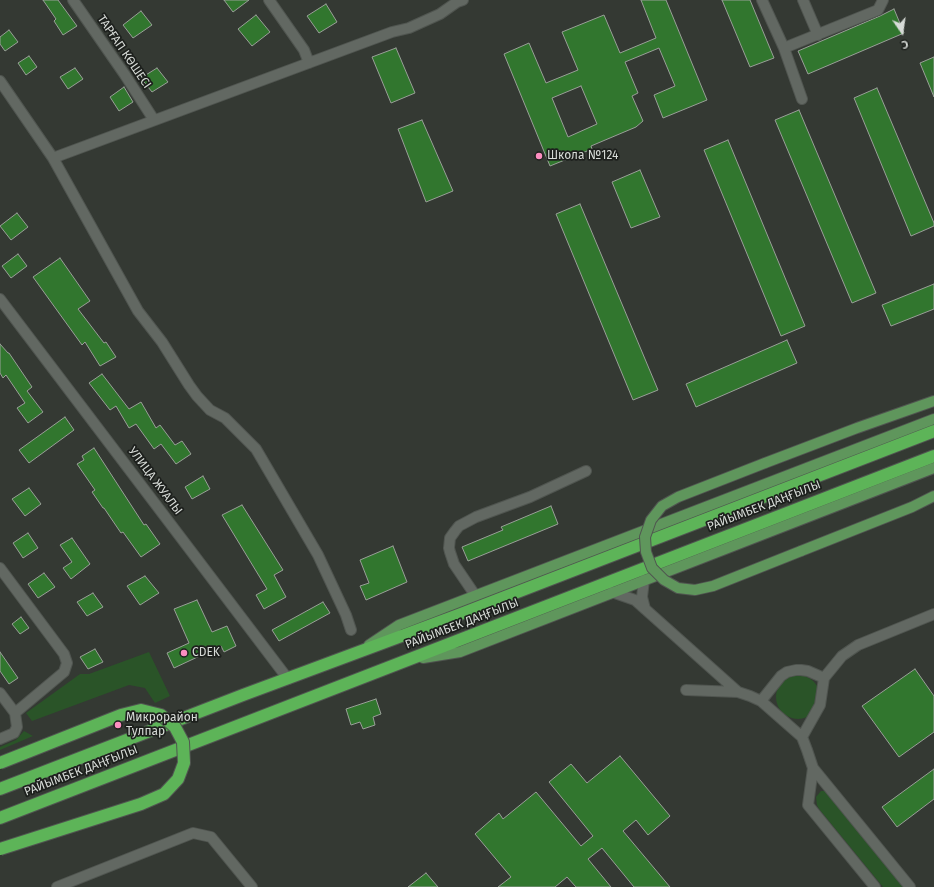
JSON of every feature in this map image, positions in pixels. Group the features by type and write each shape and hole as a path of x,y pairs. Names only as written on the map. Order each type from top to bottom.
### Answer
{"highway":[{"name":"РАЙЫМБЕК ДАҢҒЫЛЫ","path":"0,789 458,615 934,431"},
{"name":"РАЙЫМБЕК ДАҢҒЫЛЫ","path":"0,818 934,456"},
{"path":"0,762 121,715 141,710 161,715 175,727 183,742 184,763 178,779 164,794 141,804 0,849"}],"main road":[{"path":"934,401 857,428 678,497 662,506 650,520 645,537 646,552 652,568 664,580 678,588 695,590 713,586 912,507 934,496"},
{"path":"359,652 399,625 934,419"},
{"path":"405,661 460,652 934,468"}],"street":[{"name":"ТАРҒАП КӨШЕСІ","path":"73,0 154,120"},
{"path":"269,0 304,50 309,63"},
{"path":"762,0 784,48 802,99"},
{"path":"803,0 818,35"},
{"path":"784,48 878,10 883,0"},
{"path":"53,158 392,32 409,28 440,14 458,1"},
{"path":"0,81 53,158 138,311 162,342 189,385 210,410 225,418 256,449 318,555 346,615 351,630"},
{"name":"УЛИЦА ЖУАЛЫ","path":"0,299 288,679"},
{"path":"475,595 454,564 449,548 450,538 459,526 476,517 530,497 586,471"},
{"path":"0,568 64,654 67,662 64,672 15,713"},
{"path":"644,580 642,597 645,609"},
{"path":"612,592 635,600 738,692 760,701 802,737 808,750 812,768 808,805 875,887"},
{"path":"802,737 820,705 824,678 842,656 858,645 934,614"},
{"path":"760,701 781,676 787,672 796,670 808,671 824,678"},
{"path":"686,690 738,692"},
{"path":"0,693 15,713 17,727 14,734 0,739"},
{"path":"812,768 910,887"},
{"path":"57,887 193,833 211,837 252,887"}],"green space":[{"path":"149,652 170,696 155,703 145,688 129,685 32,721 26,713 80,674 89,674"},
{"path":"794,675 802,675 814,681 820,693 820,701 814,713 802,719 794,719 782,713 776,701 776,693 782,681"},
{"path":"24,731 33,736 0,750 0,747 16,740"},
{"path":"821,791 828,793 904,887 883,887 819,809 816,797"}],"building":[{"path":"43,0 58,0 77,26 63,35 54,21 56,19"},
{"path":"224,0 249,0 233,12"},
{"name":"Школа №124","path":"641,0 666,0 707,100 663,118 654,95 675,86 659,48 625,62 638,93 632,96 643,121 636,127 591,146 592,149 550,166 504,54 529,43 546,83 578,70 562,32 604,15 620,53 656,38","holes":["581,86 597,124 568,137 552,98"]},
{"path":"722,0 750,0 774,58 750,67"},
{"path":"326,4 337,22 319,33 307,16"},
{"path":"894,9 904,33 808,74 798,51"},
{"path":"141,11 152,25 133,38 123,25"},
{"path":"256,15 270,32 252,46 238,29"},
{"path":"9,30 18,42 5,51 0,44 0,37"},
{"path":"396,48 415,93 391,103 372,57"},
{"path":"29,56 37,67 26,75 18,63"},
{"path":"934,57 934,97 920,63"},
{"path":"75,68 83,79 68,89 60,77"},
{"path":"157,68 168,82 152,92 141,78"},
{"path":"124,87 133,102 119,111 110,97"},
{"path":"877,88 934,223 934,226 911,236 854,98"},
{"path":"799,110 876,293 852,303 775,120"},
{"path":"422,120 453,191 426,202 398,129"},
{"path":"728,140 805,326 781,336 704,150"},
{"path":"640,170 660,217 631,228 612,182"},
{"path":"580,204 658,390 633,400 556,214"},
{"path":"17,213 28,227 11,240 0,226"},
{"path":"18,254 27,266 11,278 2,266"},
{"path":"60,258 90,301 78,309 104,343 106,342 116,357 100,366 85,342 82,345 33,277"},
{"path":"934,284 934,309 891,326 882,305"},
{"path":"787,340 797,363 696,407 686,384"},
{"path":"0,344 9,353 32,387 27,391 43,412 28,423 17,408 25,403 6,375 3,378 0,373"},
{"path":"102,374 129,409 141,402 156,428 160,425 175,445 182,441 191,454 176,464 161,444 154,449 136,424 129,428 116,406 110,410 89,383"},
{"path":"65,417 74,430 29,463 19,450"},
{"path":"94,448 144,525 146,524 160,544 141,557 103,508 92,492 95,490 77,464 84,460 82,456"},
{"path":"203,476 210,489 192,499 185,487"},
{"path":"29,488 41,504 25,516 12,499"},
{"path":"242,505 283,570 274,575 286,597 264,609 256,595 267,589 222,515"},
{"path":"551,506 558,524 468,561 462,547 503,530 501,527"},
{"path":"28,533 38,548 23,558 13,543"},
{"path":"72,538 90,564 71,579 63,568 72,562 60,545"},
{"path":"393,546 407,582 366,600 360,586 369,583 360,560"},
{"path":"44,573 55,587 38,598 28,584"},
{"path":"145,576 159,593 140,605 127,586"},
{"path":"93,593 103,607 87,616 77,602"},
{"path":"197,600 212,632 227,626 236,646 224,652 221,646 174,668 167,653 189,643 174,609"},
{"path":"323,602 330,613 279,641 272,630"},
{"path":"21,617 29,628 20,634 12,624"},
{"path":"95,649 103,662 88,669 80,657"},
{"path":"0,652 18,678 9,684 0,671"},
{"path":"915,669 934,696 934,732 899,757 862,706"},
{"path":"376,699 381,714 373,717 375,725 363,729 360,722 351,725 346,709"},
{"path":"620,756 670,816 648,835 636,820 623,831 670,887 634,887 602,848 588,859 611,887 576,887 567,877 555,887 498,887 511,877 475,834 499,813 503,819 536,792 581,846 593,836 549,782 571,764 587,783"},
{"path":"934,769 934,799 897,827 882,807"},
{"path":"426,873 438,887 408,887"}],"place":[{"name":"Школа №124","path":"539,156"},
{"name":"CDEK","path":"184,653"},
{"name":"Микрорайон Тулпар","path":"118,725"}]}
